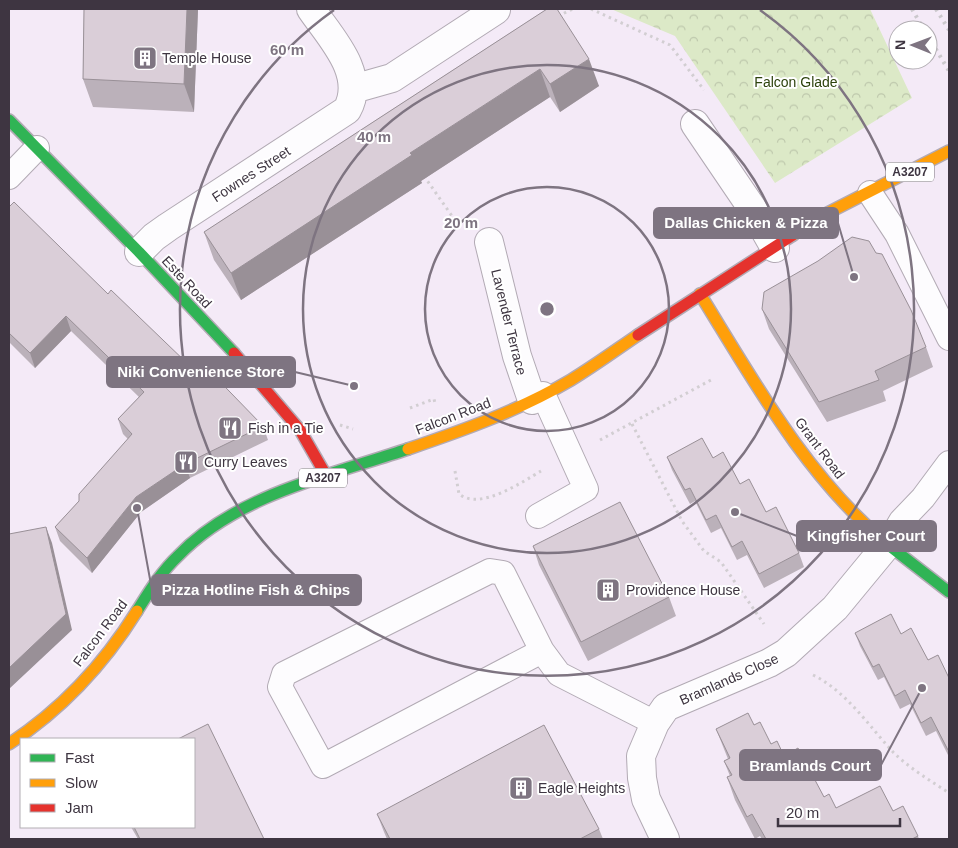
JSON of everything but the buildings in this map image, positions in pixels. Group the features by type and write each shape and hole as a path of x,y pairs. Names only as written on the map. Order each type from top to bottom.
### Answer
{"main road":[{"name":"Este Road","path":"13,131 37,148 139,252 277,402 300,430 327,477"},
{"name":"Falcon Road","path":"9,744 46,719 73,692 121,636 150,590 177,556 201,534 242,508 266,497 469,428 538,397 570,380 700,294 775,248 808,223 949,151"},
{"name":"Grant Road","path":"700,294 805,457 844,504 887,545 949,592"}],"street":[{"path":"311,9 349,66 353,78 353,89 392,78 496,10"},
{"name":"Fownes Street","path":"139,252 154,237 168,227 347,110 353,89"},
{"path":"695,124 754,211 775,248"},
{"name":"Lavender Terrace","path":"489,242 516,356 538,397"},
{"name":"Bramlands Close","path":"666,839 646,799 642,778 642,756 655,723 666,707 769,663 786,653 835,608 887,545"}],"lane":[{"path":"9,177 37,148"},
{"path":"870,193 897,234 949,338"},
{"path":"538,397 586,489 538,516"},
{"path":"887,545 901,521 923,498 949,462"},
{"path":"542,651 323,766 280,687 284,674 490,571 502,573 514,593 542,651 559,674 655,723"}],"path":[{"path":"551,19 573,9"},
{"path":"591,9 670,45 716,106 695,124"},
{"path":"423,175 464,233 489,242"},
{"path":"750,374 708,380 632,424 682,521 704,550 721,562 770,632"},
{"path":"407,409 434,399"},
{"path":"334,420 341,426 354,429"},
{"path":"454,464 456,486"},
{"path":"808,673 826,681 895,754 949,793"}],"green space":[{"name":"Falcon Glade","path":"611,9 870,9 888,47 888,70 899,70 912,98 775,183 675,36"}],"railway":[{"path":"912,9 918,20"},
{"path":"936,9 949,30"},
{"path":"938,53 949,71"}],"traffic: fast":[{"path":"9,120 139,252 234,353"},
{"path":"137,611 172,562 201,535 228,517 286,489 408,449"},
{"path":"887,544 949,592"}],"traffic: slow":[{"path":"793,235 808,223 949,151"},
{"path":"700,294 762,394 807,458 831,489 887,544"},
{"path":"408,449 471,427 532,401 597,364 638,335"},
{"path":"9,744 28,731 80,685 124,631 137,611"}],"traffic: jam":[{"path":"638,335 793,235"},
{"path":"234,353 300,430 327,477"}],"place":[{"name":"Temple House","path":"145,58"},
{"name":"Dallas Chicken & Pizza","path":"854,277"},
{"name":"Niki Convenience Store","path":"354,386"},
{"name":"Fish in a Tie","path":"230,428"},
{"name":"Curry Leaves","path":"186,462"},
{"name":"Pizza Hotline Fish & Chips","path":"137,508"},
{"name":"Kingfisher Court","path":"735,512"},
{"name":"Providence House","path":"608,590"},
{"name":"Bramlands Court","path":"922,688"},
{"name":"Eagle Heights","path":"521,788"}]}
